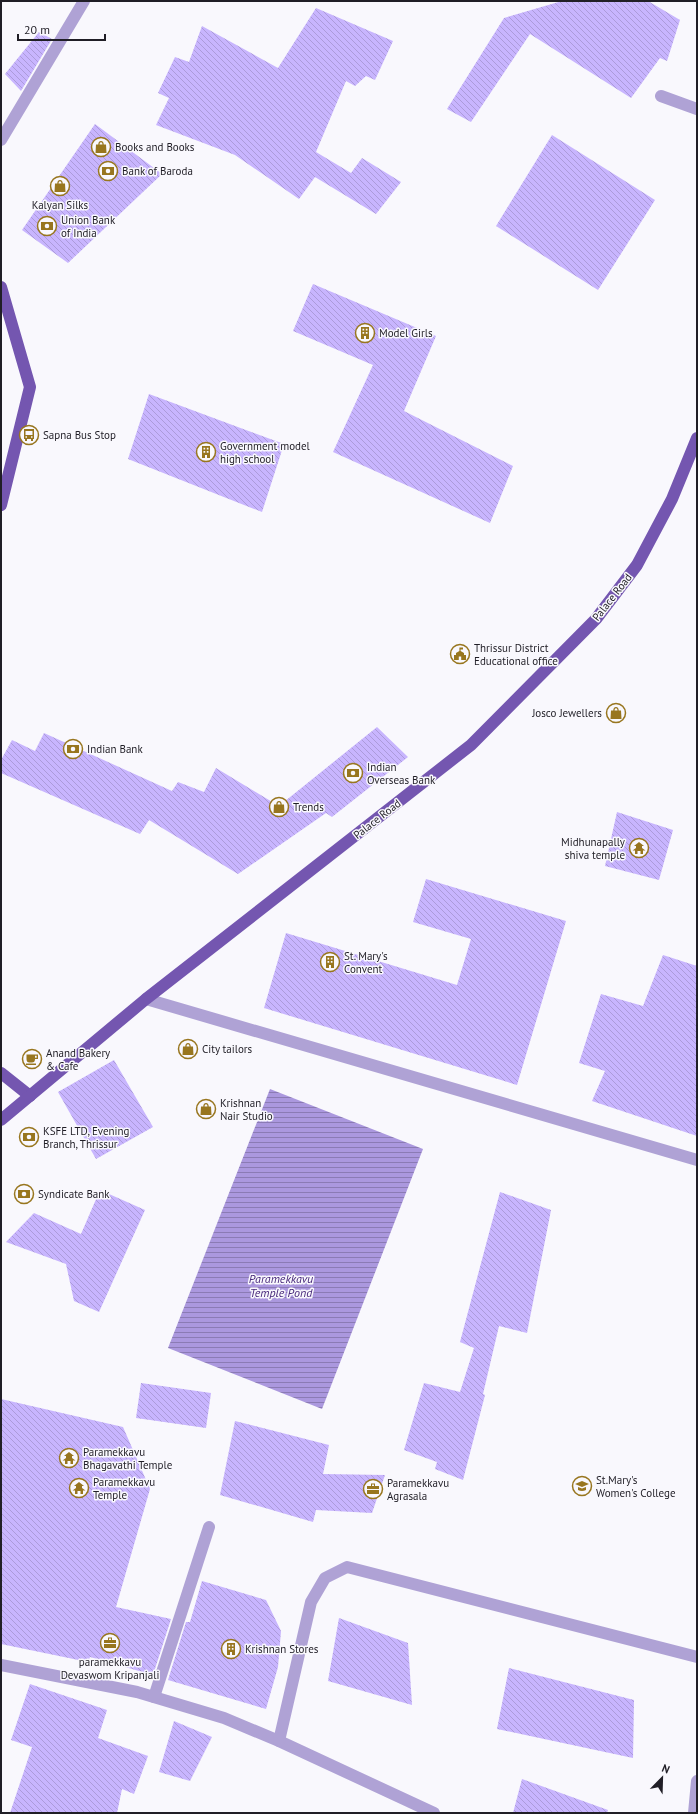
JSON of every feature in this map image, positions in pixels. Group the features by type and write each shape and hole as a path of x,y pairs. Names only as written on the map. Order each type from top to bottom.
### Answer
{"main road":[{"path":"1,287 30,388 1,505"},
{"name":"Palace Road","path":"1,1120 146,999 471,745 596,619 637,565 672,499 697,438"},
{"path":"1,1074 30,1096"}],"street":[{"path":"1,140 84,1"},
{"path":"661,96 697,109"},
{"path":"146,999 697,1160"},
{"path":"154,1696 209,1527"},
{"path":"279,1741 311,1602 325,1578 348,1567 697,1657"},
{"path":"1,1665 154,1696 224,1718 279,1741 434,1813"},
{"path":"694,1813 697,1781"}],"water":[{"name":"Paramekkavu Temple Pond","path":"270,1089 423,1149 322,1409 168,1348"}],"building":[{"path":"562,1 648,1 680,20 667,61 660,58 631,98 530,34 471,122 447,109 504,18"},
{"path":"316,8 393,41 375,80 366,76 355,86 346,81 316,152 351,173 362,158 401,182 376,214 315,177 299,199 235,155 156,125 169,98 158,93 175,57 189,62 202,26 278,68"},
{"path":"39,32 52,39 21,91 5,74"},
{"path":"95,124 162,174 68,263 22,230"},
{"path":"552,135 655,200 598,290 496,226"},
{"path":"313,284 436,336 404,411 513,466 490,523 333,452 373,365 293,331"},
{"name":"Government model high school","path":"149,394 284,444 262,512 128,459"},
{"path":"377,727 408,757 332,817 326,813 238,874 149,820 140,834 1,773 1,760 12,740 35,751 44,733 172,791 178,782 204,792 216,768 279,806"},
{"name":"Midhunapally shiva temple","path":"617,812 673,830 659,880 605,866"},
{"name":"St. Mary's Convent","path":"426,879 566,921 517,1085 264,1008 286,933 457,985 471,939 413,922"},
{"path":"663,955 697,966 697,1136 592,1101 605,1071 579,1063 601,994 643,1006"},
{"path":"114,1060 153,1127 96,1159 58,1092"},
{"path":"100,1190 145,1210 99,1312 74,1301 66,1264 6,1242 34,1213 81,1234"},
{"path":"500,1192 551,1210 527,1333 499,1326 483,1394 485,1395 463,1480 435,1469 437,1462 404,1450 424,1383 460,1392 474,1348 460,1342"},
{"path":"141,1383 211,1393 206,1428 136,1418"},
{"name":"Paramekkavu Bhagavathi Temple","path":"1,1399 123,1427 150,1489 116,1607 171,1619 153,1675 90,1657 88,1662 1,1644"},
{"path":"235,1421 329,1445 323,1474 385,1475 372,1513 316,1510 313,1522 220,1495"},
{"name":"Krishnan Stores","path":"202,1581 266,1600 281,1631 278,1667 266,1709 168,1680 186,1622 190,1622"},
{"path":"339,1618 408,1643 412,1705 328,1681"},
{"path":"509,1668 634,1700 633,1758 497,1729"},
{"path":"30,1684 107,1710 98,1738 148,1756 134,1794 122,1789 117,1813 10,1813 32,1747 11,1740"},
{"path":"174,1721 212,1737 190,1781 159,1772"},
{"path":"522,1779 608,1810 607,1813 513,1813"}],"place":[{"name":"Books and Books","path":"101,147"},
{"name":"Bank of Baroda","path":"108,171"},
{"name":"Kalyan Silks","path":"60,186"},
{"name":"Union Bank of India","path":"47,226"},
{"name":"Model Girls","path":"365,333"},
{"name":"Sapna Bus Stop","path":"29,435"},
{"name":"Government model high school","path":"206,452"},
{"name":"Thrissur District Educational office","path":"460,654"},
{"name":"Josco Jewellers","path":"616,713"},
{"name":"Indian Bank","path":"73,749"},
{"name":"Indian Overseas Bank","path":"353,773"},
{"name":"Trends","path":"279,807"},
{"name":"Midhunapally shiva temple","path":"639,848"},
{"name":"St. Mary's Convent","path":"330,962"},
{"name":"City tailors","path":"188,1049"},
{"name":"Anand Bakery & Cafe","path":"32,1059"},
{"name":"Krishnan Nair Studio","path":"206,1109"},
{"name":"KSFE LTD, Evening Branch, Thrissur","path":"29,1137"},
{"name":"Syndicate Bank","path":"24,1194"},
{"name":"Paramekkavu Bhagavathi Temple","path":"69,1458"},
{"name":"St.Mary's Women's College","path":"582,1486"},
{"name":"Paramekkavu Temple","path":"79,1488"},
{"name":"Paramekkavu Agrasala","path":"373,1489"},
{"name":"paramekkavu Devaswom Kripanjali","path":"110,1643"},
{"name":"Krishnan Stores","path":"231,1649"}]}
